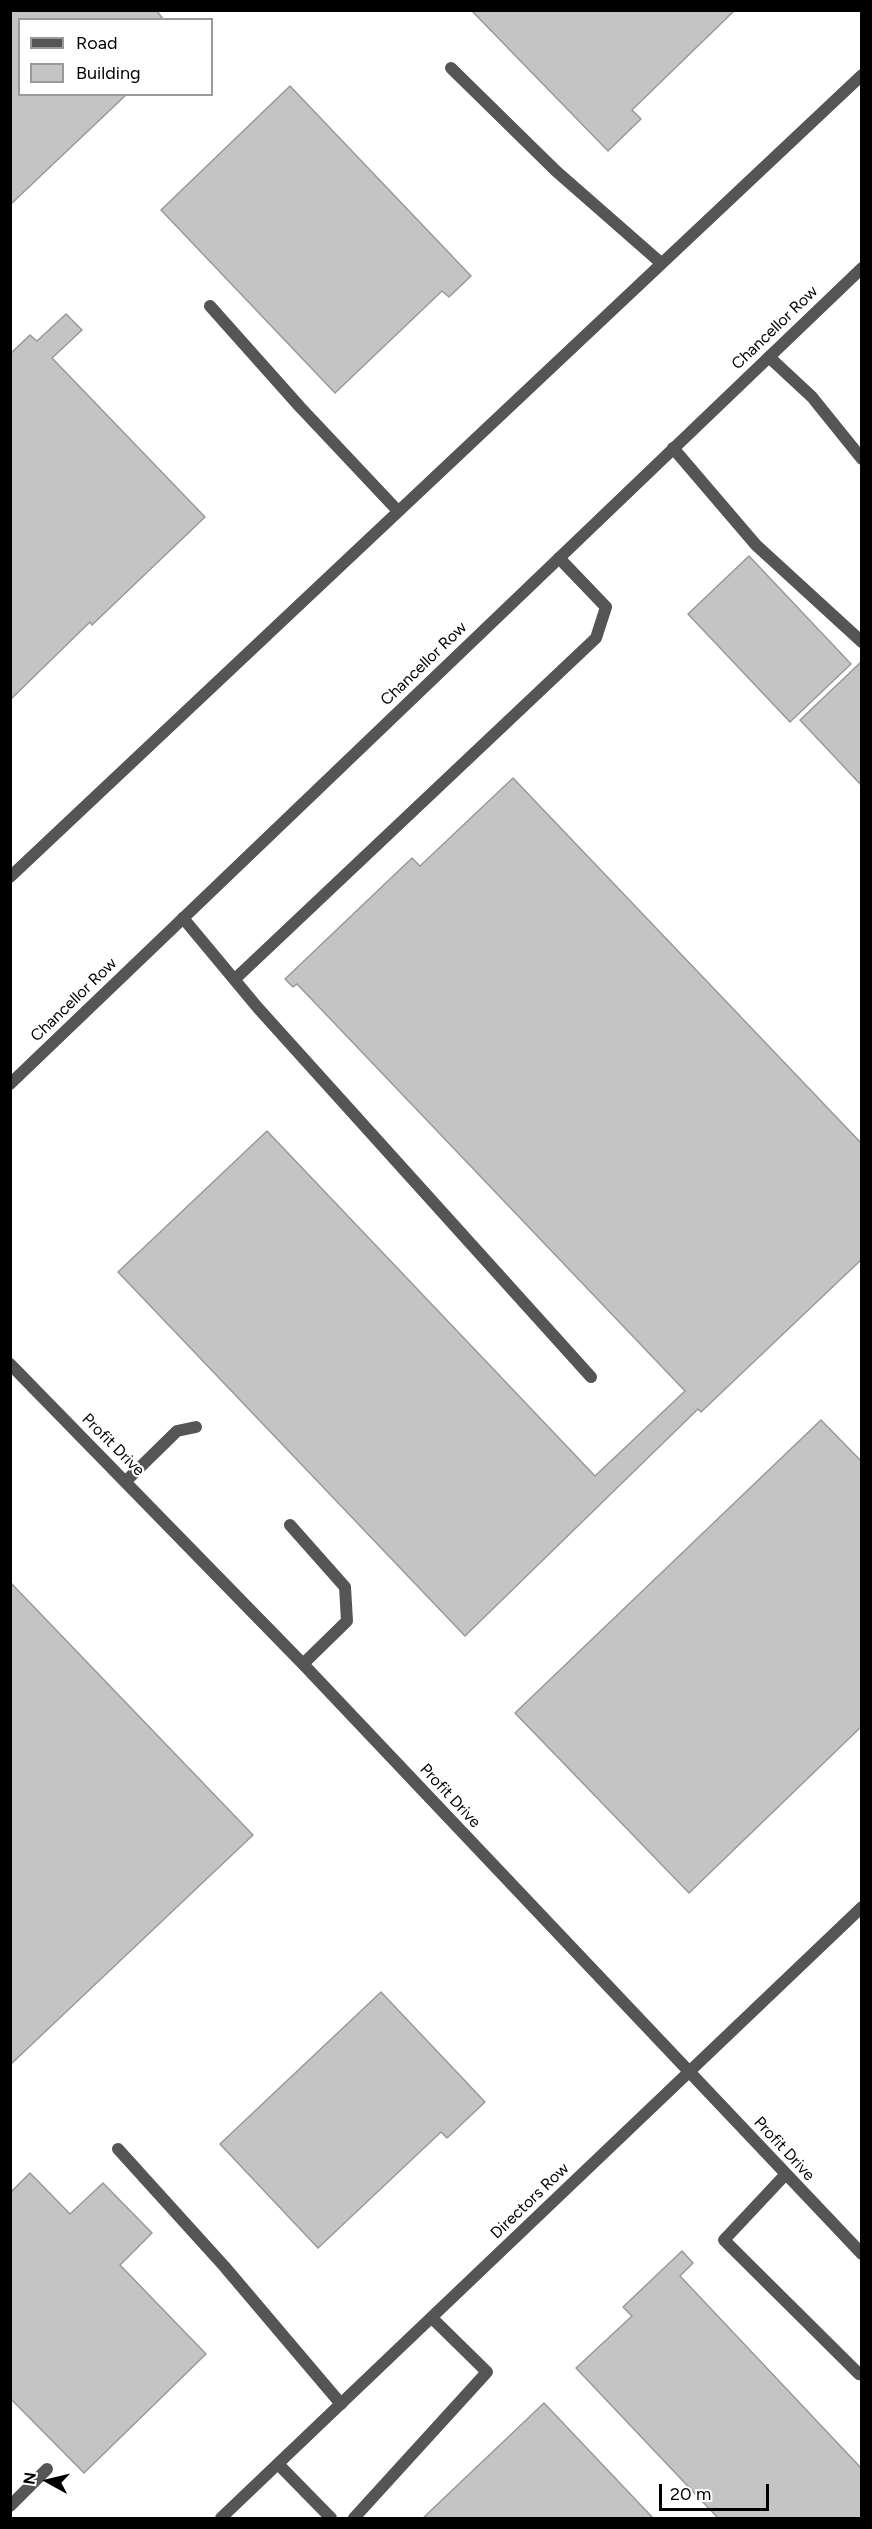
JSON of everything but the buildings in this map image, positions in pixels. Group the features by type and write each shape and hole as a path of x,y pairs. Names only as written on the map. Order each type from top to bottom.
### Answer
{"street":[{"path":"451,68 555,171 661,263"},
{"path":"10,877 861,75"},
{"name":"Chancellor Row","path":"10,1084 861,268"},
{"path":"210,306 300,407 398,510"},
{"path":"769,357 812,397 861,459"},
{"path":"673,448 756,545 861,642"},
{"path":"235,980 596,638 606,607 559,558"},
{"path":"183,918 258,1008 591,1377"},
{"name":"Profit Drive","path":"10,1364 303,1664 861,2254"},
{"path":"126,1481 177,1431 196,1427"},
{"path":"290,1525 345,1587 347,1621 303,1664"},
{"name":"Directors Row","path":"221,2518 861,1907"},
{"path":"118,2149 224,2266 341,2404"},
{"path":"785,2175 724,2240 859,2374 861,2372"},
{"path":"354,2518 487,2372 432,2318"},
{"path":"278,2464 331,2518"},
{"path":"10,2506 47,2469"}]}
